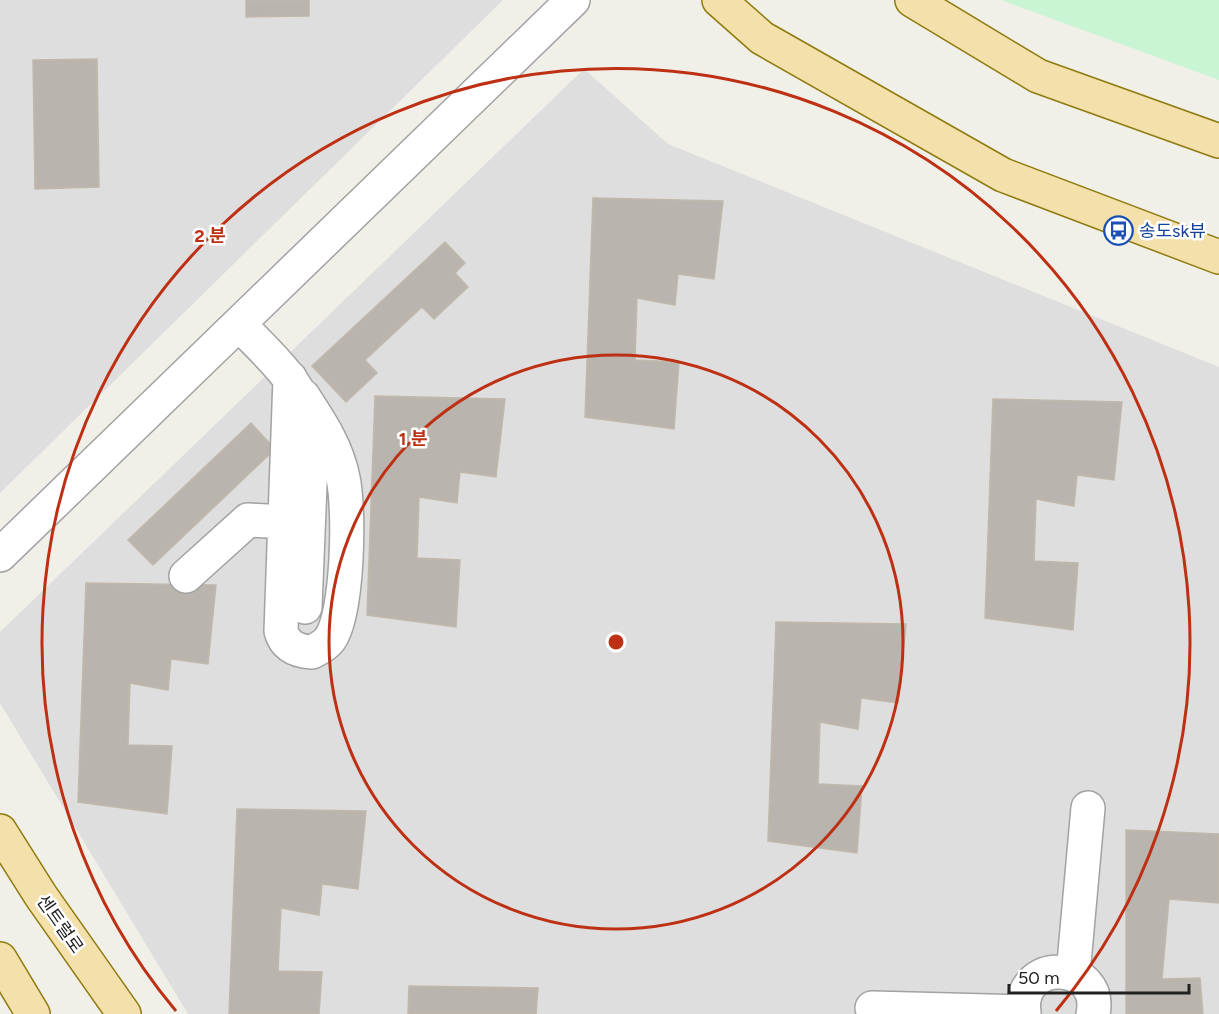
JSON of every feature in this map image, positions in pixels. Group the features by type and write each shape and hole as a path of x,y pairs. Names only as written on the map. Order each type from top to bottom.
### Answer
{"main road":[{"path":"719,0 762,38 1003,175 1219,256"},
{"path":"912,0 1038,76 1219,141"},
{"name":"센트럴로","path":"0,831 41,896 124,1014"},
{"path":"0,960 33,1014"}],"street":[{"path":"0,555 573,0"},
{"path":"239,324 296,387 330,438 344,479 346,538 343,590 338,620 329,641 312,652 287,644 281,631 285,522 296,387"},
{"path":"296,387 309,415 312,436 305,608"},
{"path":"186,576 248,520 285,522"},
{"path":"1073,974 1088,808"},
{"path":"872,1008 1024,1013 1023,1001 1033,982 1052,972 1073,974 1089,988 1093,998 1093,1014"}],"shaded area":[{"path":"0,0 503,0 0,493"},
{"path":"584,69 668,144 1219,367 1219,1014 188,1014 0,703 0,632"}],"green space":[{"path":"1001,0 1219,0 1219,80"}],"building":[{"path":"246,0 309,0 309,16 246,17"},
{"path":"97,59 99,187 35,189 33,60"},
{"path":"593,198 723,201 714,279 678,274 675,305 637,298 635,360 679,362 674,429 585,417"},
{"path":"445,242 465,263 455,273 468,287 434,319 422,307 365,360 377,373 346,402 312,366"},
{"path":"375,396 505,399 496,477 460,472 457,503 419,497 417,558 460,560 456,627 367,615"},
{"path":"993,399 1122,402 1114,480 1077,475 1074,506 1036,499 1034,561 1078,563 1073,630 985,618"},
{"path":"251,423 275,449 153,565 128,540"},
{"path":"86,583 216,585 208,664 171,659 168,690 130,683 128,745 172,746 167,814 78,802"},
{"path":"776,622 906,624 898,703 861,698 858,729 820,722 818,784 862,786 857,853 768,841"},
{"path":"237,809 366,811 358,889 322,884 319,915 281,908 278,971 322,972 319,1014 229,1014"},
{"path":"1126,830 1219,834 1219,903 1169,899 1162,979 1200,978 1203,1014 1126,1014"},
{"path":"409,986 538,988 536,1014 408,1014"}],"place":[{"name":"송도sk뷰","path":"1118,231"}]}
